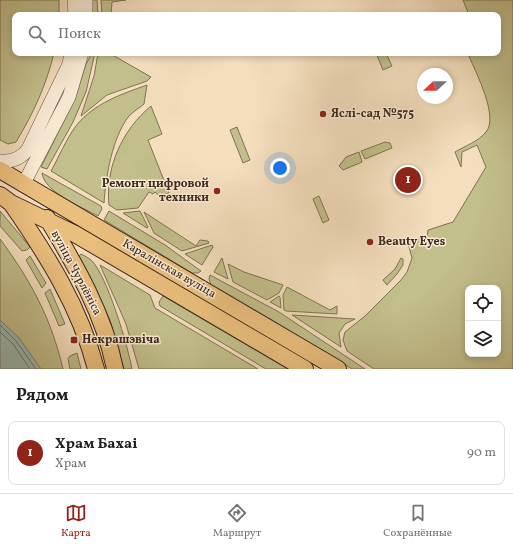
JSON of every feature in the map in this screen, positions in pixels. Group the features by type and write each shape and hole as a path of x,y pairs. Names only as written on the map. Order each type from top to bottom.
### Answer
{"main road":[{"name":"Каралінская вуліца","path":"0,170 23,185 198,285 338,369"},
{"path":"5,199 23,185"},
{"name":"вуліца Чурлёніса","path":"23,185 48,219 84,284 96,308 108,342 115,369"},
{"name":"Каралінская вуліца","path":"5,199 48,219 75,234 305,369"},
{"name":"вуліца Чурлёніса","path":"5,199 54,267 71,300 86,336 96,369"},
{"path":"62,246 63,237 67,234 75,234"}],"street":[{"path":"74,0 75,12"},
{"path":"86,0 86,12"},
{"path":"0,161 8,161 19,158 28,149 69,64 70,56"},
{"path":"23,185 68,97 81,56"}],"shaded area":[{"path":"0,0 59,0 59,12 12,12 12,56 53,56 43,88 28,121 16,142 8,144 0,140"},
{"path":"90,0 97,0 98,12 90,12"},
{"path":"101,0 126,0 112,2 111,12 102,12"},
{"path":"463,0 513,0 513,369 374,369 347,351 343,340 345,332 365,316 407,272 412,258 408,243 427,236 428,230 453,222 486,167 477,145 462,152 461,167 455,152 480,138 486,132 489,125 490,116 485,95 469,56 501,56 501,12 468,12"},
{"path":"90,56 94,56 86,92 73,122 47,169 41,167 75,99 86,64"},
{"path":"97,56 114,56 151,77 147,81 107,95 81,116 94,76"},
{"path":"377,56 387,56 392,66 383,70"},
{"path":"147,85 144,104 129,116 118,135 108,169 104,203 51,171 69,137 83,118 91,111 109,100"},
{"path":"151,106 162,134 148,140 169,193 161,197 155,192 153,194 149,192 138,208 117,210 109,205 108,191 113,164 124,138 132,126"},
{"path":"237,127 250,160 243,163 230,130"},
{"path":"385,142 390,143 392,148 365,159 361,151"},
{"path":"359,152 362,162 343,170 339,166 346,157"},
{"path":"42,173 101,206 102,209 98,216 56,193 44,180"},
{"path":"319,196 329,220 323,223 313,199"},
{"path":"0,211 30,247 27,250 22,251 0,226"},
{"path":"109,211 165,245 201,271 198,273 192,273 104,220"},
{"path":"140,211 148,227 147,228 123,213"},
{"path":"144,212 196,246 200,240 208,241 209,243 182,251 154,233"},
{"path":"97,235 312,364 313,365 95,237"},
{"path":"0,239 21,270 39,301 58,350 63,369 0,369"},
{"path":"212,245 213,247 202,265 185,254"},
{"path":"81,254 92,261 104,281 122,329 132,369 124,369 110,320 79,256"},
{"path":"30,256 46,283 42,288 26,260"},
{"path":"222,258 228,279 214,272"},
{"path":"401,258 403,259 403,265 387,285 383,280 395,269"},
{"path":"228,264 244,272 283,285 279,293 267,300 233,282"},
{"path":"100,265 150,295 155,308 258,369 139,369 126,324"},
{"path":"210,275 279,312 365,369 352,369 211,285 209,279"},
{"path":"287,287 330,310 337,306 337,314 284,310 283,295"},
{"path":"50,289 65,324 59,326 45,293"},
{"path":"163,296 288,369 266,369 160,306 159,302"},
{"path":"279,296 280,297 281,308 270,302"},
{"path":"292,315 355,319 345,324 339,333 341,347"},
{"path":"77,353 81,369 70,369 68,359 70,356"}],"water":[{"path":"0,320 19,338 41,369 0,369"}],"place":[{"name":"Яслі-сад №575","path":"323,114"},
{"name":"Храм Бахаі","path":"408,180"},
{"name":"Ремонт цифровой техники","path":"217,191"},
{"name":"Beauty Eyes","path":"370,242"},
{"name":"Некрашэвіча","path":"74,340"}]}
